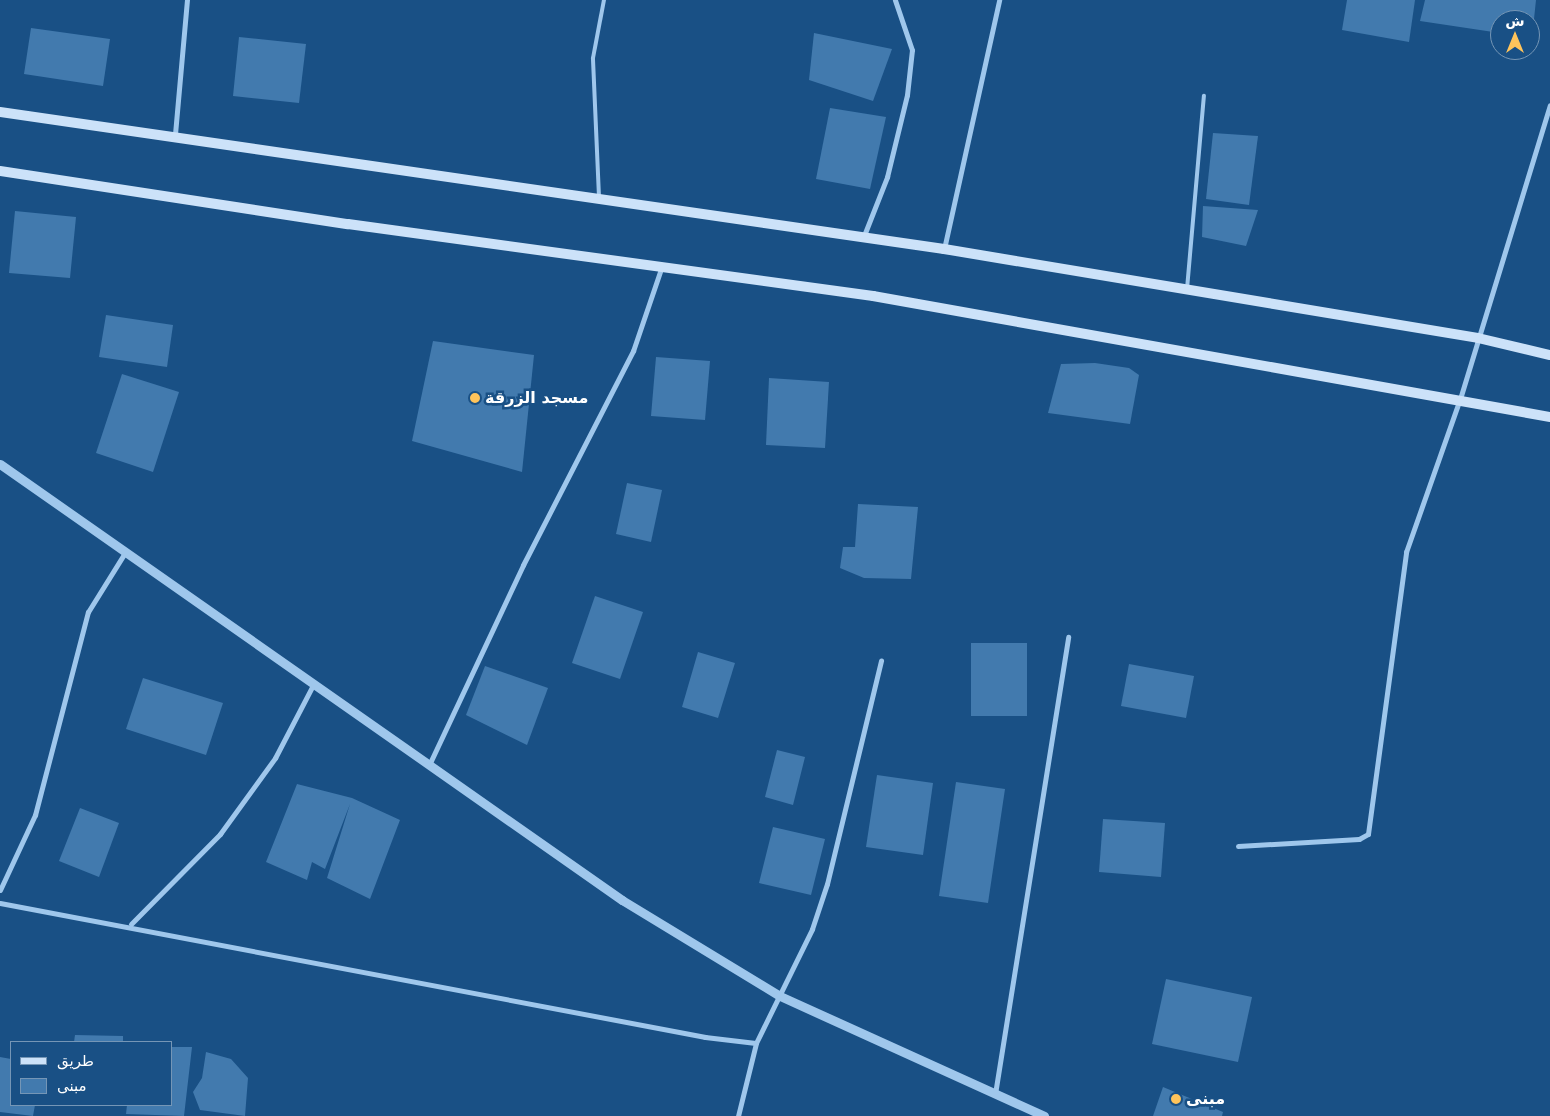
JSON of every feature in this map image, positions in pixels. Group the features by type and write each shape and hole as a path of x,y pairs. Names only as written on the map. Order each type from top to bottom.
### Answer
{"main road":[{"path":"0,112 175,134 863,239 944,249 1478,338 1550,355"},
{"path":"0,171 938,306 1460,399 1550,417"}],"street":[{"path":"175,134 187,0"},
{"path":"863,239 887,177 907,95 912,50 895,0"},
{"path":"944,249 998,0"},
{"path":"1238,846 1359,839 1368,834 1406,552 1460,399 1550,105"},
{"path":"429,766 523,565 633,351 662,266"},
{"path":"0,464 126,550 429,766 622,900 780,996 1044,1116"},
{"path":"0,890 35,815 88,612 126,550"},
{"path":"995,1094 1068,637"},
{"path":"738,1116 756,1043 812,929 827,884 881,660"},
{"path":"131,924 220,834 275,758 314,684"},
{"path":"0,903 131,924 705,1037 756,1043"}],"lane":[{"path":"599,199 593,58 604,0"},
{"path":"1187,289 1204,96"}],"building":[{"path":"1347,0 1415,0 1409,42 1342,30"},
{"path":"1425,0 1536,0 1535,10 1490,10 1490,32 1420,21"},
{"path":"31,28 110,39 103,86 24,74"},
{"path":"814,33 892,49 873,101 809,80"},
{"path":"239,37 306,44 299,103 233,96"},
{"path":"830,108 886,117 870,189 816,179"},
{"path":"1213,133 1258,136 1249,205 1206,199"},
{"path":"1203,206 1258,210 1246,246 1202,237"},
{"path":"15,211 76,217 70,278 9,273"},
{"path":"106,315 173,325 167,367 99,357"},
{"name":"مسجد الزرقة","path":"433,341 534,355 522,472 412,441"},
{"path":"656,357 710,361 705,420 651,416"},
{"path":"1095,363 1129,368 1139,375 1130,424 1048,413 1061,364"},
{"path":"122,374 179,392 153,472 96,453"},
{"path":"769,378 829,382 825,448 766,445"},
{"path":"627,483 662,490 651,542 616,534"},
{"path":"858,504 918,507 911,579 864,578 840,568 843,547 855,547"},
{"path":"595,596 643,612 620,679 572,663"},
{"path":"971,643 1027,643 1027,716 971,716"},
{"path":"698,652 735,663 718,718 682,707"},
{"path":"1129,664 1194,676 1186,718 1121,706"},
{"path":"485,666 548,688 527,745 466,715"},
{"path":"143,678 223,703 206,755 126,729"},
{"path":"777,750 805,757 793,805 765,797"},
{"path":"877,775 933,783 923,855 866,847"},
{"path":"956,782 1005,789 988,903 939,896"},
{"path":"297,784 352,798 400,820 370,899 327,878 350,804 325,869 312,862 307,880 266,862"},
{"path":"80,808 119,823 99,877 59,861"},
{"path":"1103,819 1165,823 1161,877 1099,872"},
{"path":"773,827 825,839 811,895 759,883"},
{"path":"1166,979 1252,997 1238,1062 1152,1044"},
{"path":"75,1035 123,1036 123,1041 74,1041"},
{"path":"172,1047 192,1047 184,1116 126,1114 127,1106 172,1106"},
{"path":"206,1052 231,1059 248,1078 245,1116 200,1110 193,1092 202,1078"},
{"path":"0,1057 10,1059 10,1106 35,1106 33,1116 0,1112"},
{"name":"مبنى","path":"1163,1087 1223,1112 1222,1116 1153,1116"}],"place":[{"name":"مسجد الزرقة","path":"475,398"},
{"name":"مبنى","path":"1176,1099"}]}
